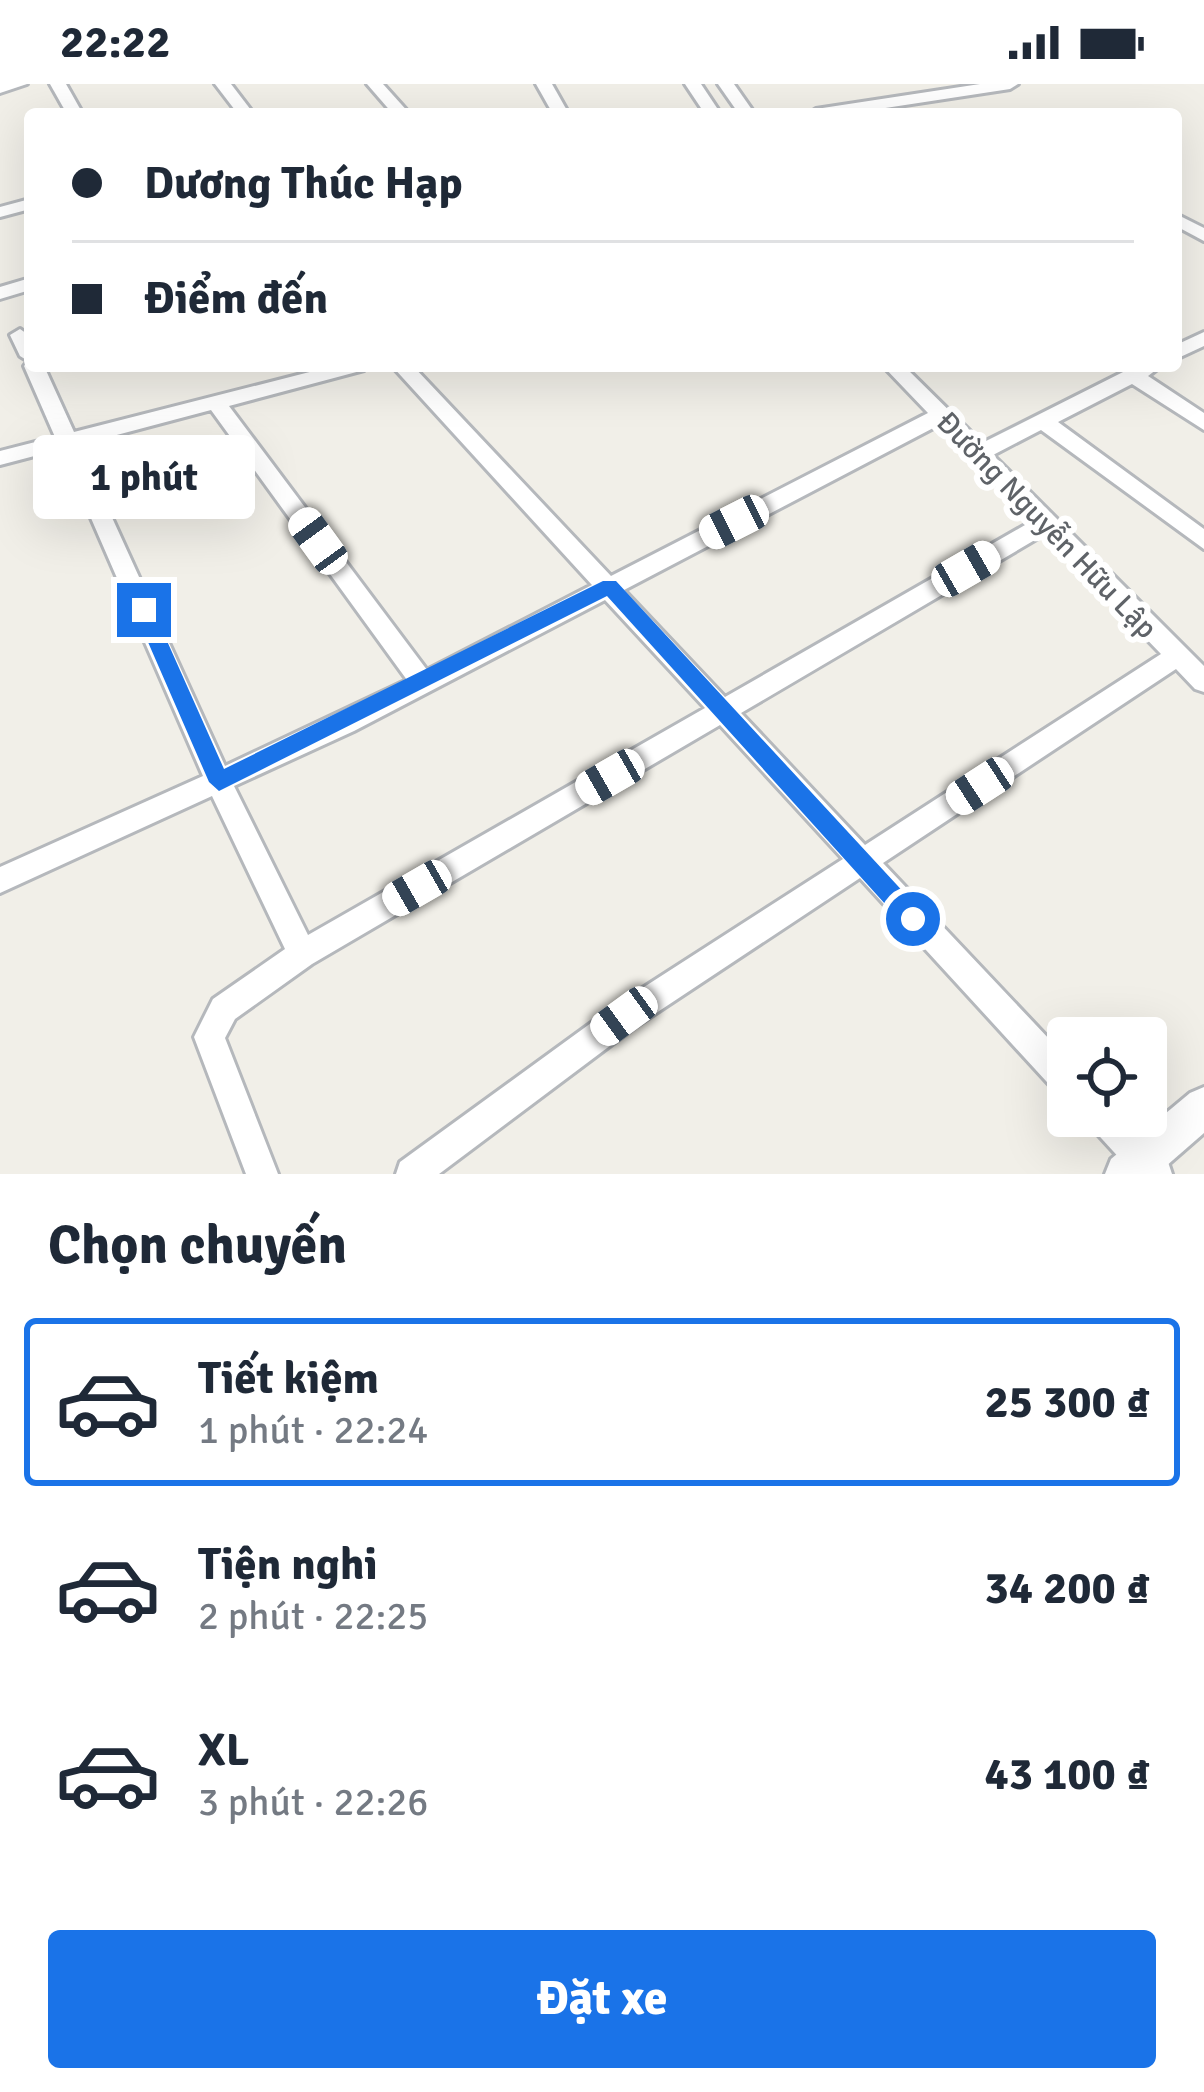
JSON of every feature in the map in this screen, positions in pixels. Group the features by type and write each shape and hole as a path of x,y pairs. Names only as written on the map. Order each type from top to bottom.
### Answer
{"street":[{"path":"0,88 19,84"},
{"path":"223,84 241,108"},
{"path":"376,84 397,108"},
{"path":"848,108 973,85 1010,84"},
{"path":"895,108 931,101"},
{"path":"20,335 24,343"},
{"path":"37,372 219,782 302,954"},
{"path":"0,458 333,372"},
{"path":"408,372 1047,1060"},
{"name":"Đường Nguyễn Hữu Lập","path":"899,372 1204,682"},
{"path":"978,454 1138,372"},
{"path":"1144,372 1204,423"},
{"path":"215,401 420,680"},
{"path":"0,880 344,724 420,680 940,416"},
{"path":"1043,422 1204,541"},
{"path":"262,1174 210,1028 224,1009 302,954 1047,523"},
{"path":"412,1174 624,1016 1176,657"},
{"path":"1118,1137 1142,1169 1204,1107"}],"route":[{"path":"144,610 219,782 344,724 420,680 610,586 913,919"}]}
